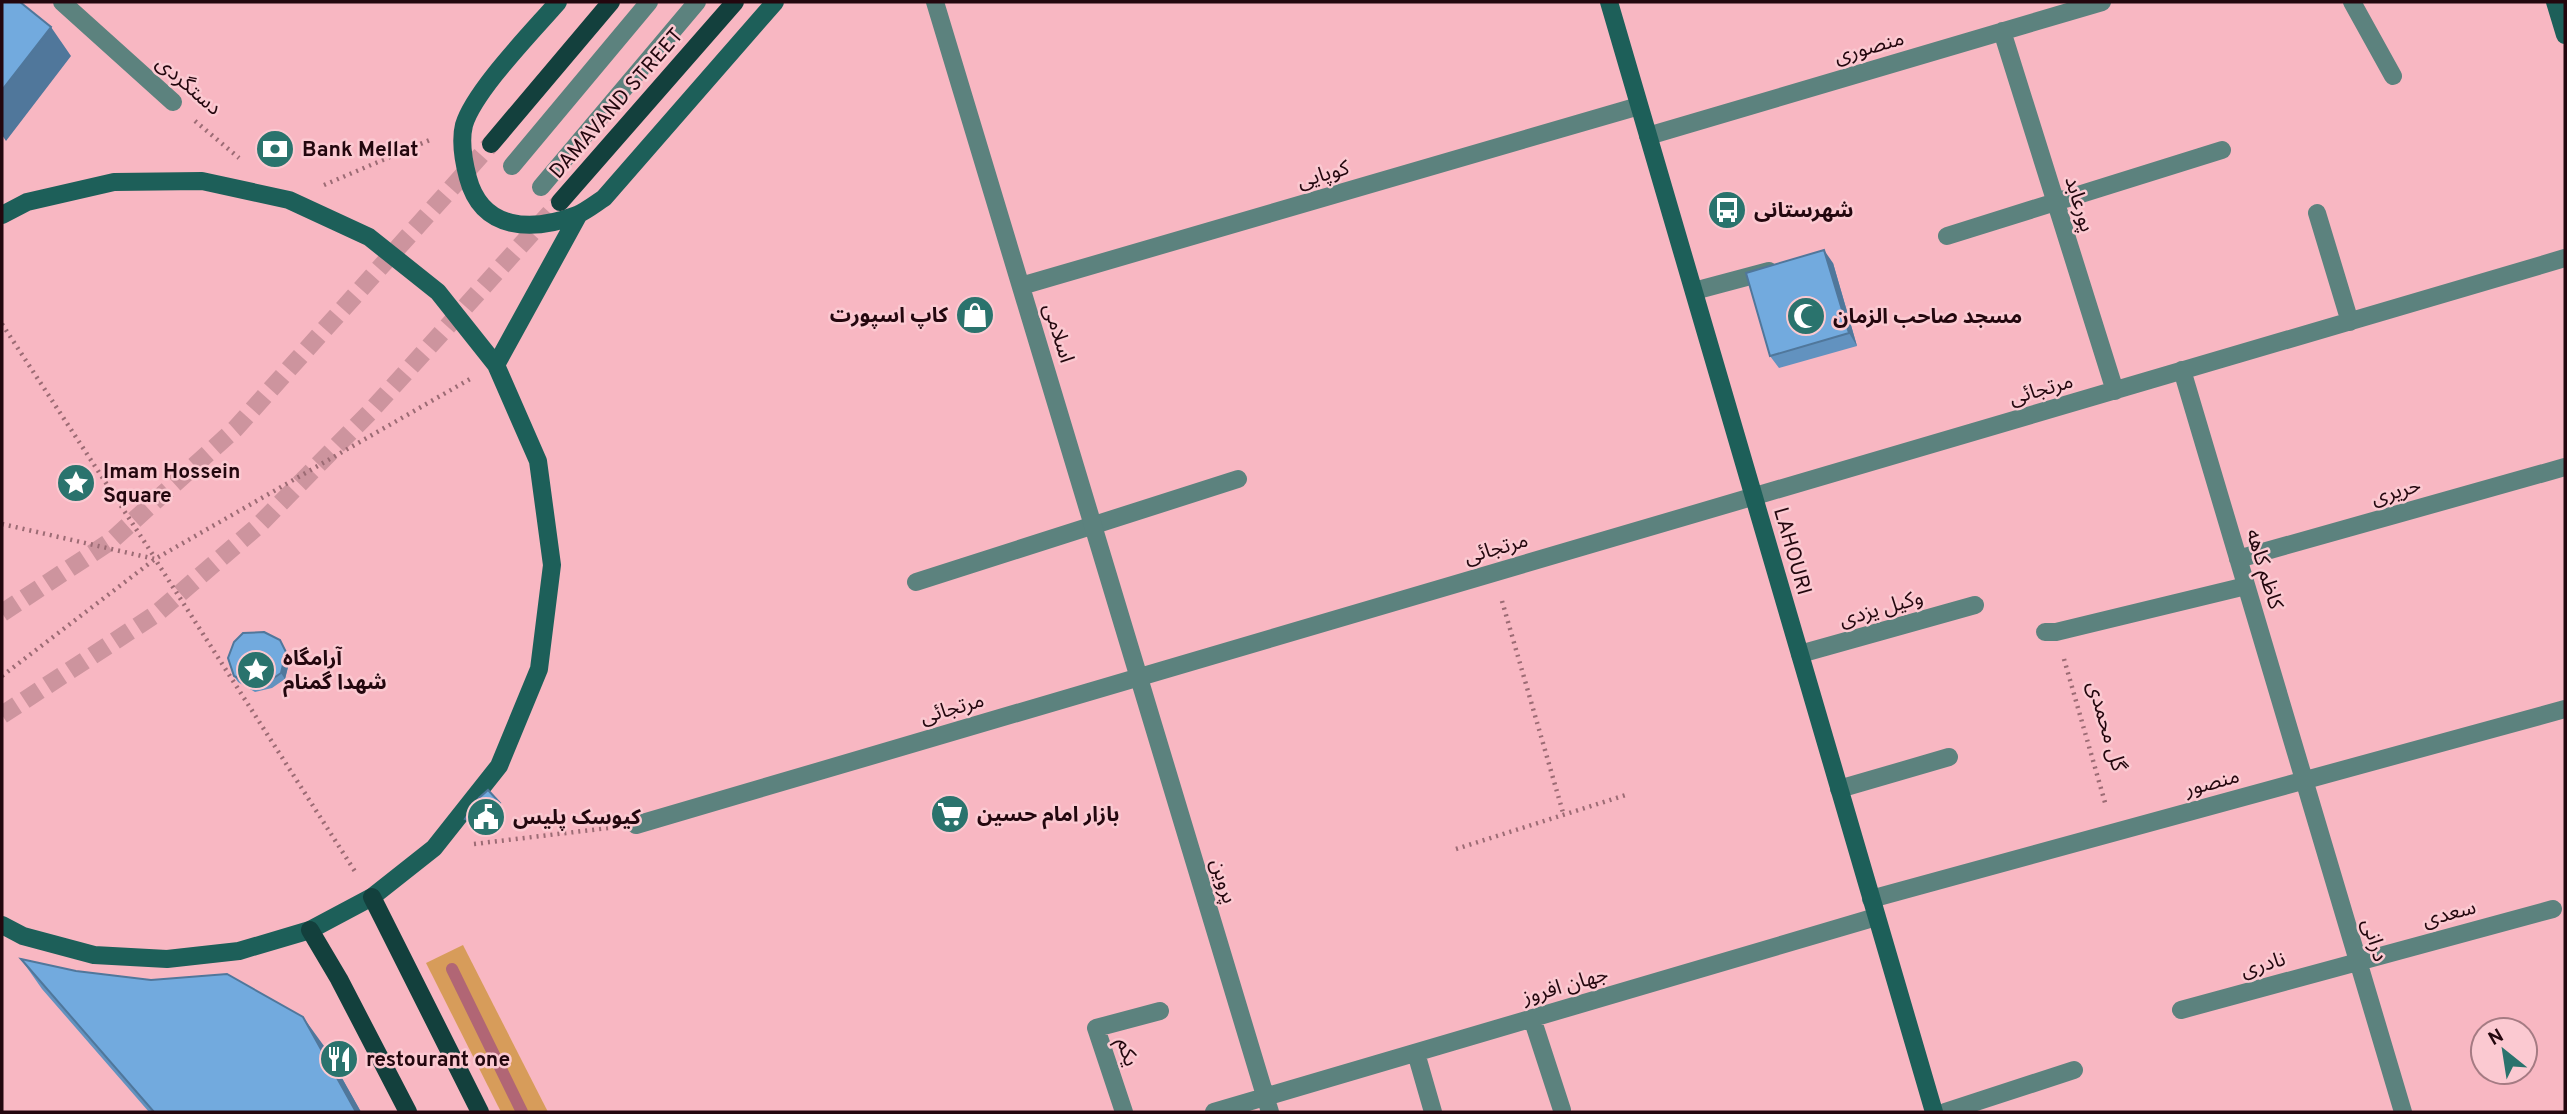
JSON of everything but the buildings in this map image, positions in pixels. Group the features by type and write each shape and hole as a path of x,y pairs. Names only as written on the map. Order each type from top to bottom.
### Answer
{"main road":[{"path":"558,2 483,90 464,126 464,163 472,196 495,218 521,226 549,223 579,214 604,198 775,2"},
{"path":"491,144 611,2"},
{"name":"DAMAVAND STREET","path":"560,202 735,2"},
{"name":"LAHOURI","path":"1611,2 1639,106 1934,1112"},
{"path":"2560,10 2565,35"},
{"path":"2,215 27,202 114,182 202,181 289,200 369,237 438,292 496,365 538,461 552,565 539,669 499,766 433,848 372,897 310,930 239,951 167,960 94,955 23,936 2,925"},
{"path":"496,365 579,214"},
{"path":"372,897 480,1112"},
{"path":"310,930 339,979 408,1112"}],"street":[{"name":"دستگردی","path":"62,2 173,102"},
{"path":"512,166 649,2"},
{"path":"541,187 697,2"},
{"name":"اسلامی","path":"934,2 1139,677"},
{"name":"منصوری","path":"1648,136 2102,2"},
{"path":"2352,2 2393,76"},
{"name":"پورعابد","path":"2002,31 2115,391"},
{"name":"کوپایی","path":"1021,286 1639,106"},
{"path":"1947,236 2055,200 2222,150"},
{"path":"2317,213 2350,322"},
{"name":"مرتجائی","path":"636,825 2565,258"},
{"path":"1694,291 1787,266"},
{"name":"کاظم کاهه","path":"2182,370 2304,780"},
{"name":"حریری","path":"2238,559 2565,467"},
{"path":"916,582 1238,479"},
{"path":"2051,632 2246,586"},
{"name":"وکیل یزدی","path":"1800,654 1975,605"},
{"name":"پروین","path":"1139,677 1268,1105"},
{"name":"منصور","path":"1871,899 2565,709"},
{"path":"1839,789 1949,757"},
{"name":"درانی","path":"2304,780 2403,1112"},
{"name":"سعدی","path":"2357,961 2553,909"},
{"name":"جهان افروز","path":"1214,1112 1268,1105 1416,1053 1876,917"},
{"name":"نادری","path":"2181,1010 2357,961"},
{"name":"یکم","path":"1124,1112 1096,1028 1160,1011"},
{"path":"1532,1018 1562,1110"},
{"path":"1416,1053 1433,1112"},
{"path":"1945,1112 2074,1070"}],"path":[{"name":"دستگردی","path":"173,102 247,164"},
{"path":"289,200 464,126"},
{"path":"2,324 372,897"},
{"path":"2,676 155,559 496,365"},
{"path":"2,524 155,559"},
{"path":"1494,573 1564,816"},
{"name":"گل محمدی","path":"2051,632 2114,832"},
{"path":"1455,849 1629,794"},
{"path":"433,848 636,825"}],"shaded area":[{"path":"463,945 548,1112 501,1112 426,963"}],"waterway":[{"path":"452,969 522,1112"}],"tunnel":[{"path":"2,613 111,541 235,429 491,144"},
{"path":"2,715 156,614 259,525 369,413 560,202"}],"place":[{"name":"Bank Mellat","path":"275,149"},
{"name":"شهرستانی","path":"1727,210"},
{"name":"کاپ اسپورت","path":"975,315"},
{"name":"مسجد صاحب الزمان","path":"1806,316"},
{"name":"Imam Hossein Square","path":"76,483"},
{"name":"آرامگاه شهدا گمنام","path":"256,670"},
{"name":"بازار امام حسین","path":"950,814"},
{"name":"کیوسک پلیس","path":"486,817"},
{"name":"restourant one","path":"339,1059"}]}
